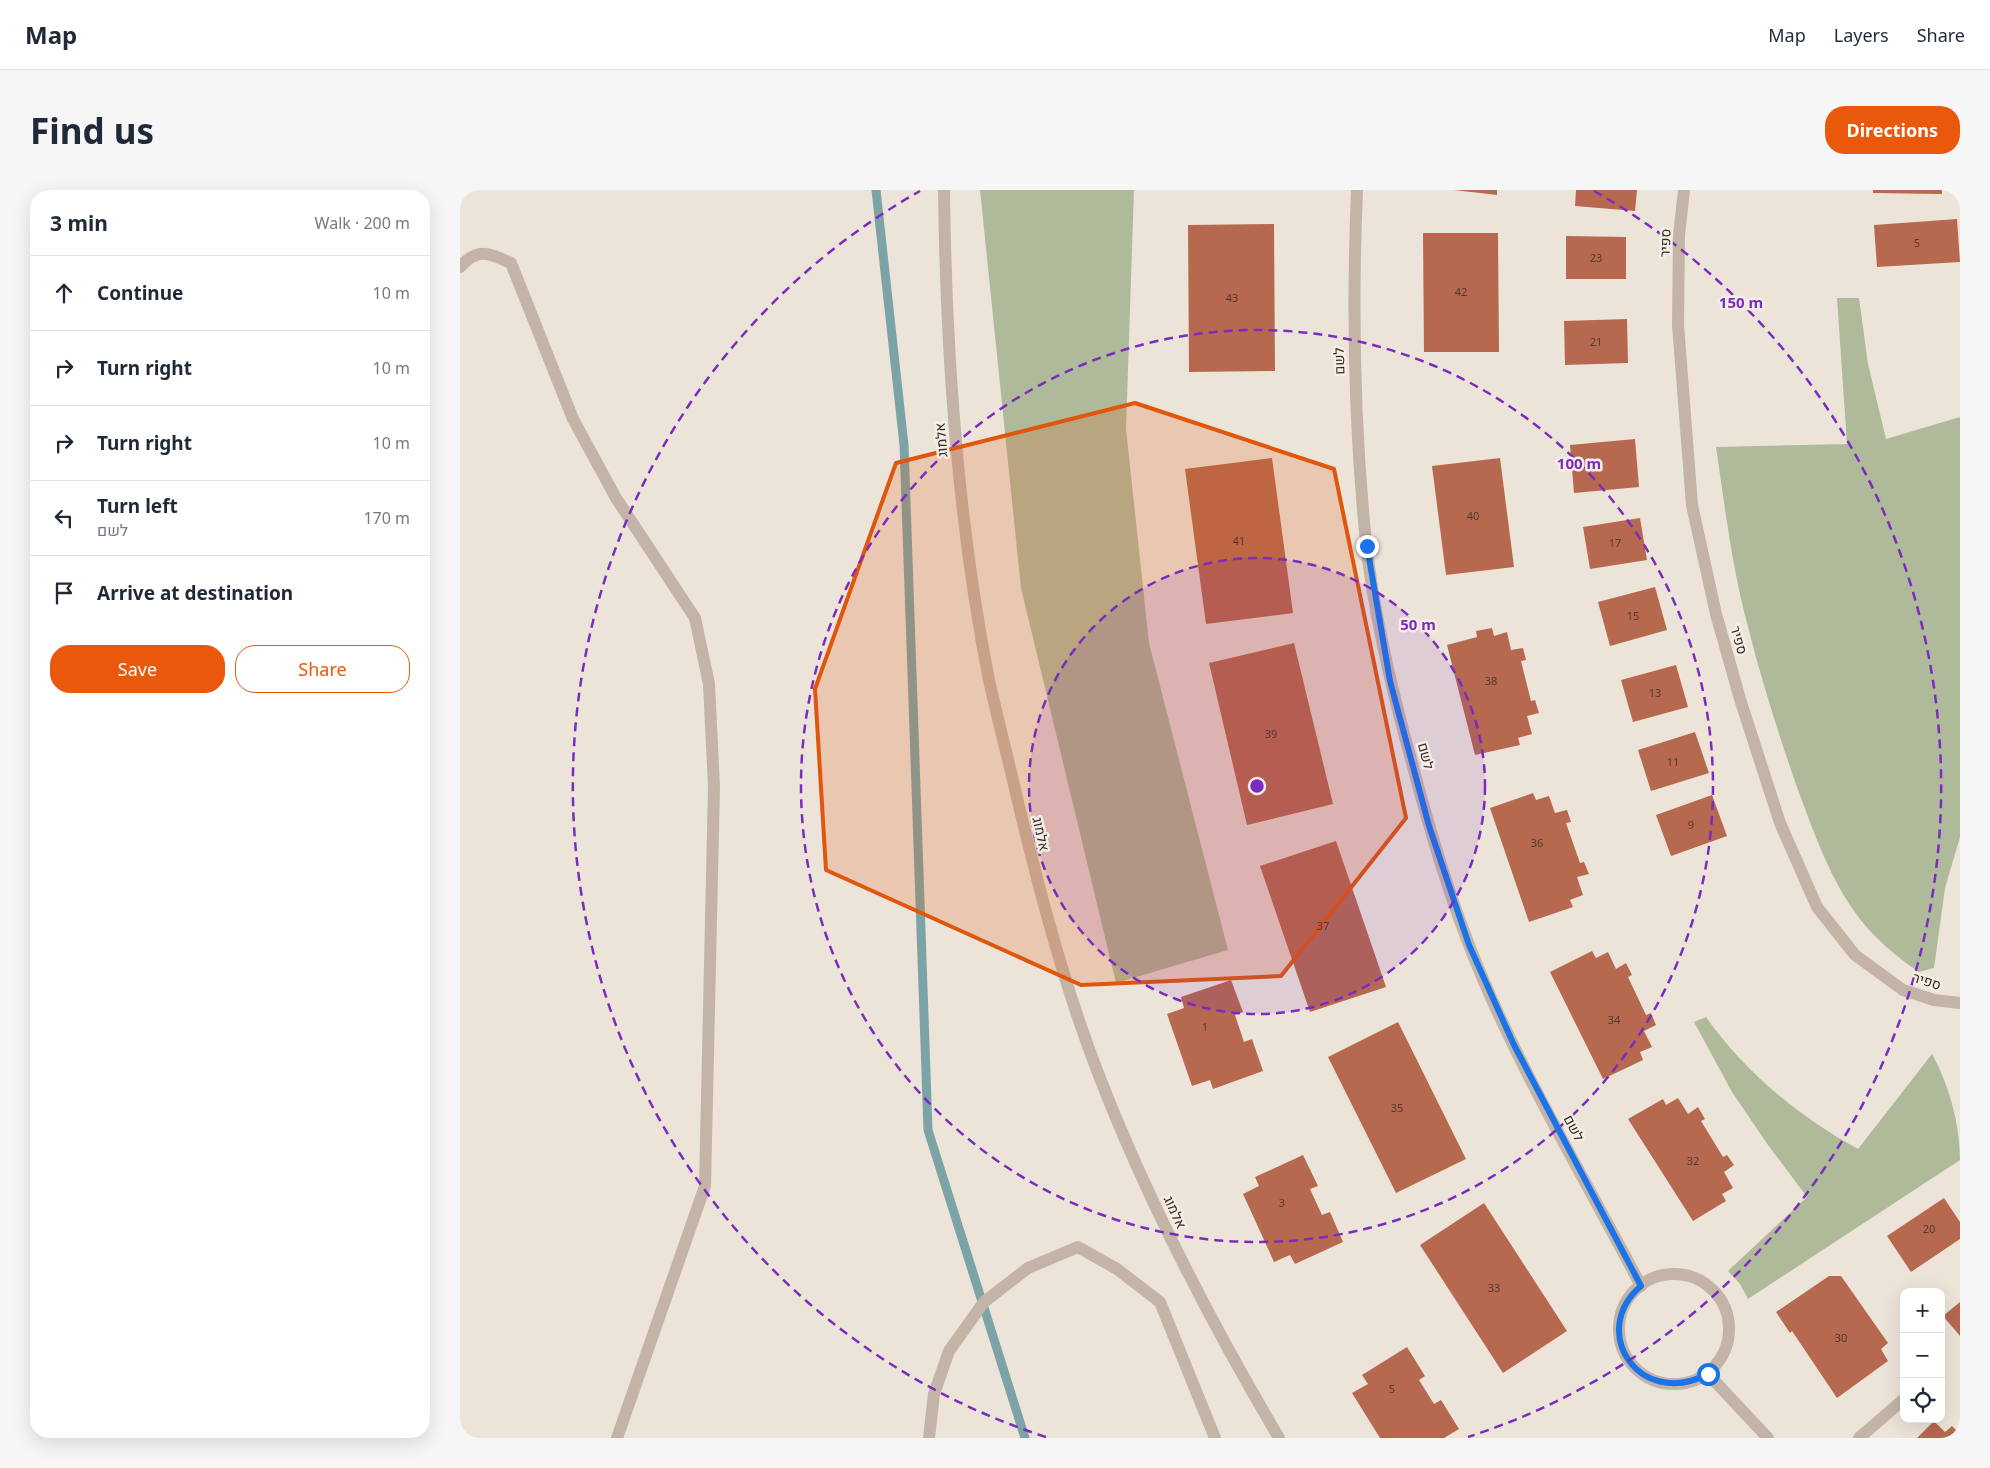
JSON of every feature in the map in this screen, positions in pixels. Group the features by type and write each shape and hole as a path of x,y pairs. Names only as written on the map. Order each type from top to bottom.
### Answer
{"street":[{"name":"אלמוג","path":"944,190 948,348 971,572 989,681 1038,884 1051,932 1097,1072 1135,1162 1204,1306 1279,1438"},
{"name":"לשם","path":"1357,190 1354,352 1358,454 1367,546 1390,681 1429,826 1469,945 1514,1045 1641,1286"},
{"name":"ספיר","path":"1684,190 1679,235 1678,325 1692,505 1716,614 1740,699 1780,823 1817,907 1855,955 1903,990 1934,1000 1960,1003"},
{"path":"460,267 470,256 489,253 511,263 574,419 616,498 695,618 709,684 714,787 705,1186 617,1438"},
{"path":"928,1438 934,1394 949,1351 984,1302 1028,1268 1078,1247 1117,1269 1160,1302 1215,1438"},
{"path":"1682,1274 1700,1280 1715,1291 1725,1307 1730,1325 1728,1344 1720,1360 1708,1374 1692,1382 1674,1385 1656,1382 1641,1373 1628,1360 1621,1344 1619,1326 1623,1308 1632,1293 1641,1286 1663,1275 1682,1274"},
{"path":"1708,1374 1768,1438"},
{"path":"1859,1438 1900,1402"}],"highlighted area":[{"path":"1135,403 1334,469 1406,818 1281,976 1081,985 826,870 815,689 896,463"}],"green space":[{"path":"980,190 1134,190 1126,429 1149,643 1228,950 1116,983 1021,588"},
{"path":"1837,298 1859,298 1868,364 1886,439 1960,417 1960,837 1945,888 1934,968 1919,972 1887,948 1849,904 1824,857 1811,824 1771,709 1742,605 1729,537 1716,447 1847,444"},
{"path":"1706,1017 1738,1056 1775,1092 1815,1123 1858,1149 1932,1054 1944,1079 1956,1119 1960,1160 1748,1299 1740,1284 1728,1271 1807,1197 1768,1145 1732,1092 1694,1022"}],"building":[{"path":"1454,190 1497,190 1497,195"},
{"path":"1576,190 1637,190 1635,211 1575,206"},
{"path":"1873,190 1942,190 1942,194 1873,193"},
{"path":"1957,219 1960,262 1877,267 1874,225"},
{"path":"1274,224 1275,371 1189,372 1188,225"},
{"path":"1423,233 1498,233 1499,352 1424,352"},
{"path":"1566,236 1626,237 1626,279 1566,279"},
{"path":"1627,319 1628,363 1565,365 1564,321"},
{"path":"1635,439 1639,487 1574,493 1570,445"},
{"path":"1272,458 1293,613 1206,624 1185,469"},
{"path":"1500,458 1514,567 1446,575 1432,466"},
{"path":"1640,518 1647,560 1590,569 1583,527"},
{"path":"1655,587 1667,630 1610,646 1598,602"},
{"path":"1492,628 1494,636 1507,632 1511,650 1523,648 1526,660 1521,661 1531,701 1535,700 1539,713 1527,716 1532,734 1518,738 1520,745 1475,755 1447,645 1477,637 1476,631"},
{"path":"1294,643 1333,804 1247,825 1209,663"},
{"path":"1676,665 1688,707 1633,722 1621,680"},
{"path":"1695,732 1709,773 1651,791 1638,750"},
{"path":"1533,793 1536,800 1549,796 1555,813 1567,810 1571,822 1566,823 1580,863 1584,862 1589,874 1577,877 1583,895 1570,900 1573,907 1529,922 1490,808"},
{"path":"1712,795 1727,836 1671,856 1656,815"},
{"path":"1336,841 1386,987 1310,1012 1260,866"},
{"path":"1592,951 1596,958 1608,952 1616,969 1626,963 1632,975 1628,977 1646,1015 1651,1013 1656,1025 1644,1031 1652,1047 1640,1052 1643,1060 1603,1079 1550,972"},
{"path":"1231,980 1243,1012 1235,1015 1244,1042 1252,1039 1263,1071 1213,1089 1210,1080 1192,1086 1167,1014 1184,1008 1181,997"},
{"path":"1398,1022 1466,1159 1396,1193 1328,1057"},
{"path":"1678,1098 1688,1114 1698,1107 1705,1119 1701,1121 1723,1157 1727,1155 1734,1165 1724,1172 1733,1188 1722,1194 1726,1201 1693,1221 1628,1119 1663,1099 1666,1105"},
{"path":"1303,1155 1318,1186 1310,1189 1322,1215 1330,1212 1343,1242 1295,1264 1290,1255 1274,1262 1243,1194 1259,1186 1255,1177"},
{"path":"1944,1198 1960,1222 1960,1239 1911,1272 1887,1236"},
{"path":"1484,1203 1567,1331 1503,1373 1420,1245"},
{"path":"1829,1276 1841,1276 1888,1343 1881,1349 1888,1361 1837,1398 1792,1331 1790,1333 1776,1312"},
{"path":"1960,1302 1960,1336 1945,1318 1945,1314"},
{"path":"1407,1347 1425,1376 1419,1380 1434,1404 1441,1400 1459,1429 1444,1438 1380,1438 1352,1393 1368,1384 1362,1375"},
{"path":"1932,1423 1936,1423 1945,1432 1952,1426 1960,1434 1960,1438 1917,1438"}],"waterway":[{"path":"876,190 904,445 928,1130 1025,1438"}],"route":[{"path":"1367,546 1390,681 1429,826 1469,945 1514,1045 1641,1286 1632,1293 1623,1308 1619,1326 1621,1344 1628,1360 1641,1373 1656,1382 1674,1385 1692,1382 1708,1374"}]}
